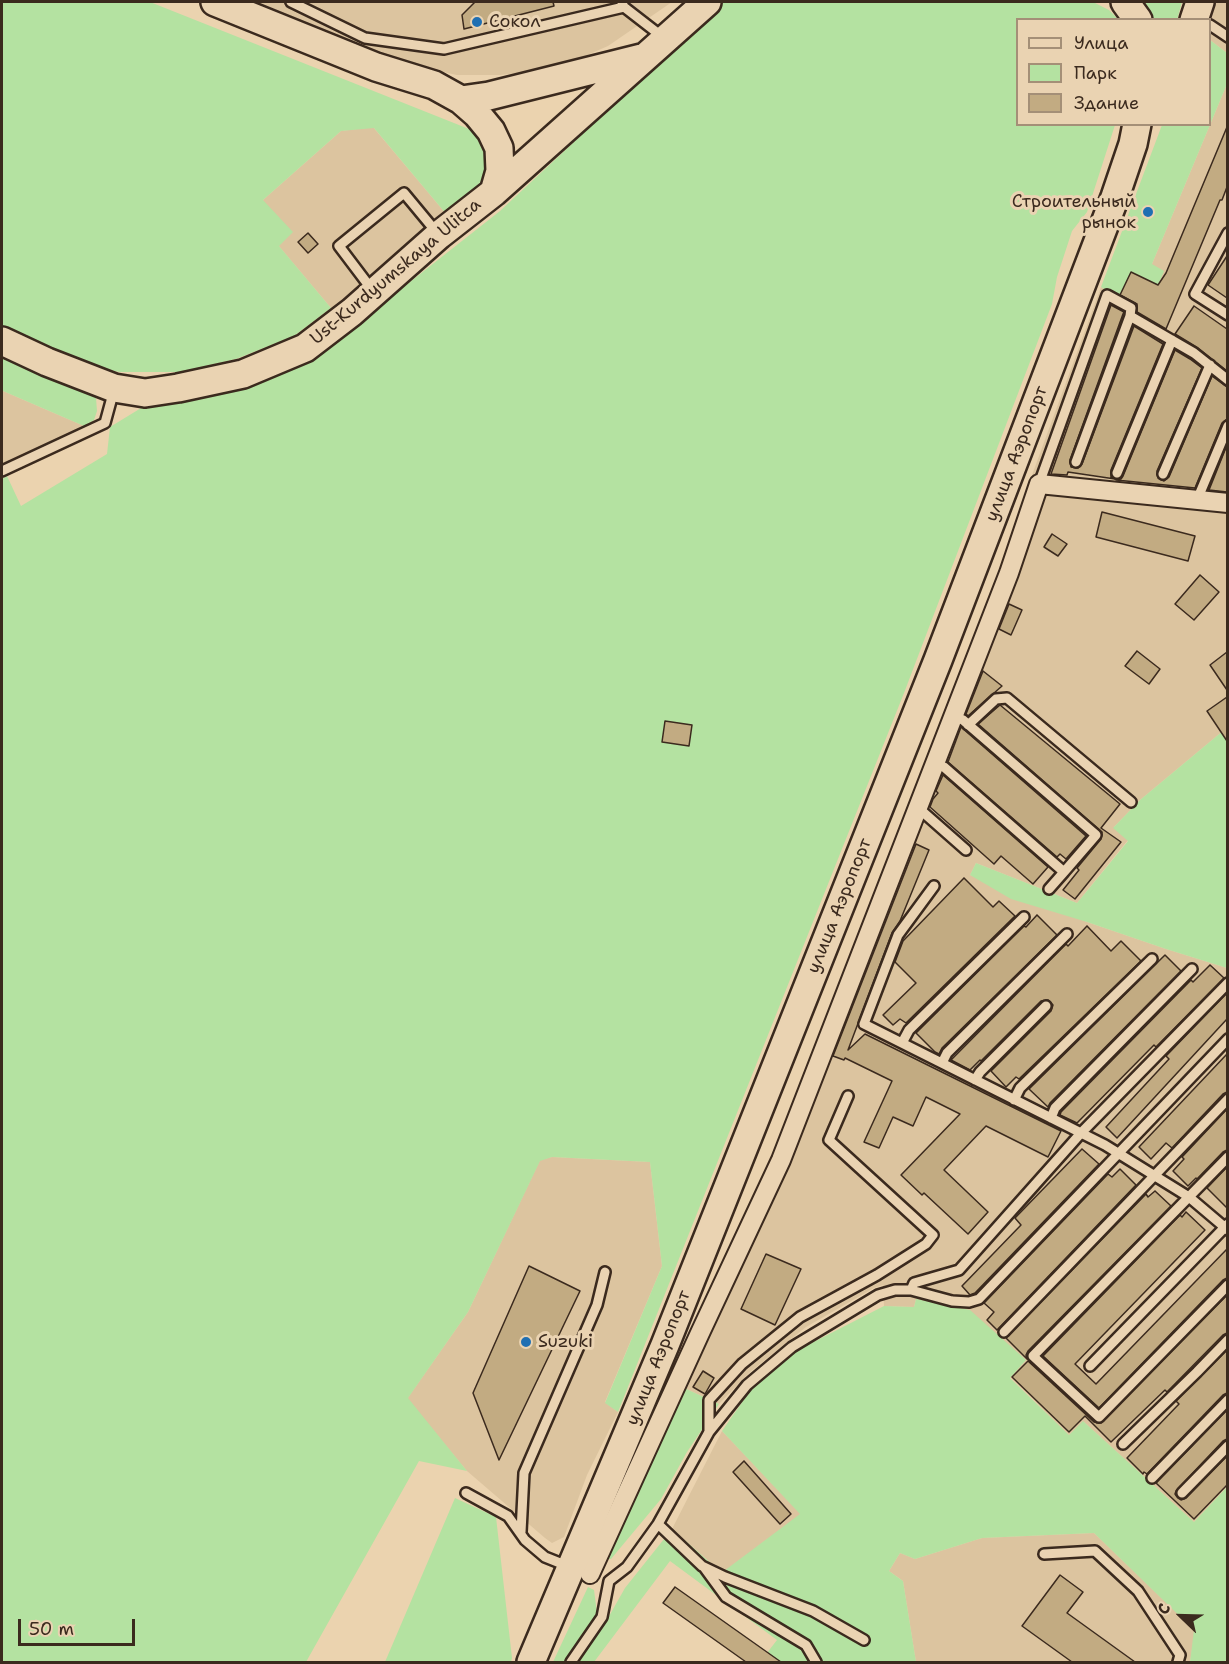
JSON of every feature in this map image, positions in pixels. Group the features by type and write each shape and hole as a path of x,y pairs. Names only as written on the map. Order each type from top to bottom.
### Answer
{"main road":[{"path":"215,2 376,67 434,85 461,100 491,131 499,148 500,171 494,192"},
{"name":"Ust-Kurdyumskaya Ulitca","path":"2,341 46,362 114,388 145,393 243,374 305,348 352,312 439,235 494,192 705,2"},
{"path":"1125,2 1137,18"},
{"name":"Ust-Kurdyumskaya Ulitca","path":"461,100 512,91 656,48"},
{"name":"улица Аэропорт","path":"531,1662 580,1571 665,1345 938,660 1138,131"}],"street":[{"path":"580,1571 700,1333 781,1160 934,764 961,720 1039,484 1227,503"}],"lane":[{"path":"291,2 365,38 444,49 622,4 656,48"},
{"path":"1211,25 1227,37"},
{"path":"374,293 339,246 404,193 439,235"},
{"path":"1227,233 1195,294 1227,315"},
{"path":"1039,484 1107,295 1131,308 1130,316 1077,462"},
{"path":"1130,316 1194,353 1227,380"},
{"path":"1117,473 1172,340"},
{"path":"1163,474 1210,365"},
{"path":"2,471 105,423 114,388"},
{"path":"1197,500 1227,426"},
{"path":"1049,889 1096,835 961,720 996,699 1007,698 1131,802"},
{"path":"934,764 944,767 1064,872"},
{"path":"916,810 924,813 966,850"},
{"path":"934,886 898,935 864,1024 1105,1145 1189,1197 1226,1227 1090,1366"},
{"path":"902,1043 909,1030 1024,917"},
{"path":"942,1063 947,1053 1067,934"},
{"path":"1014,1100 1020,1088 1152,959"},
{"path":"1051,1118 1056,1108 1192,969"},
{"path":"911,1290 914,1283 958,1270 1081,1133 1227,982"},
{"path":"975,1080 980,1072 1046,1006"},
{"path":"571,1662 602,1617 609,1581 627,1567 658,1524 709,1432 747,1385 792,1347 878,1294 896,1290 911,1290 952,1301 969,1302 980,1299 1227,1039"},
{"path":"709,1432 709,1400 742,1364 801,1317 877,1275 926,1244 933,1235 829,1140 848,1096"},
{"path":"1004,1332 1227,1099"},
{"path":"1227,1157 1033,1356 1099,1417 1227,1285"},
{"path":"521,1533 524,1473 597,1305 605,1272"},
{"path":"1123,1444 1227,1340"},
{"path":"1152,1478 1227,1400"},
{"path":"1182,1493 1227,1446"},
{"path":"466,1493 508,1516 525,1540 544,1557 609,1581"},
{"path":"658,1524 702,1566 726,1597 806,1645 816,1662"},
{"path":"1044,1554 1095,1551 1138,1591 1180,1655 1178,1662"},
{"path":"702,1566 813,1611 864,1640"}],"shaded area":[{"path":"239,2 672,2 608,46 585,56 543,70 500,75 457,75 377,55"},
{"path":"1209,2 1227,2 1227,53 1211,41 1211,18 1203,18"},
{"path":"1227,84 1227,728 1140,800 1114,827 1128,840 1077,903 976,863 970,875 1087,922 1227,968 1227,1487 1194,1522 1084,1422 1069,1435 1010,1377 1026,1360 916,1299 914,1307 884,1306 883,1285 806,1327 750,1372 719,1404 682,1387 980,668 1028,486 1101,287 1139,311 1152,264"},
{"path":"373,127 447,215 331,308 278,245 263,200 341,131"},
{"path":"2,388 3,391 84,426 2,464"},
{"path":"552,1157 650,1162 662,1266 605,1402 618,1412 587,1475 564,1537 552,1543 467,1471 407,1399 468,1312 540,1160"},
{"path":"722,1431 801,1514 724,1572 672,1529"},
{"path":"1094,1533 1195,1630 1190,1662 916,1662 903,1581 889,1571 900,1553 915,1559 982,1538"}],"green space":[{"path":"2,2 150,2 481,135 491,153 485,179 447,215 374,128 341,131 263,200 293,232 279,246 331,308 294,336 236,359 179,372 120,372 86,366 2,331"},
{"path":"724,2 1093,2 1109,10 1117,18 1016,18 1016,126 1115,126 1087,212 1072,231 1057,277 1052,304 904,693 618,1412 605,1403 662,1266 650,1162 552,1157 540,1161 468,1312 408,1398 467,1471 419,1461 306,1662 2,1662 2,479 7,476 21,506 107,454 110,427 146,405 308,360 500,211"},
{"path":"1145,2 1182,2 1178,18 1153,18"},
{"path":"1211,41 1227,53 1227,84 1211,122"},
{"path":"1162,126 1210,126 1152,264 1164,271 1159,283 1139,311 1101,287"},
{"path":"2,351 89,391 96,398 97,411 94,420 84,426 3,391"},
{"path":"1227,728 1227,968 1011,899 970,875 976,863 1077,903 1128,841 1113,828 1140,800"},
{"path":"916,1299 970,1310 1026,1360 1010,1378 1069,1435 1083,1421 1194,1522 1227,1487 1228,1658 1224,1662 1190,1662 1194,1630 1094,1533 982,1538 915,1559 900,1553 889,1571 903,1581 916,1662 760,1662 777,1640 670,1561 594,1662 577,1662 608,1618 625,1588 672,1529 713,1565 724,1571 800,1514 722,1431 752,1388 794,1352 884,1306 914,1307"},
{"path":"682,1387 719,1404 687,1452 661,1499 611,1559 602,1559"},
{"path":"455,1498 496,1517 511,1662 385,1662"},
{"path":"588,1587 594,1590 597,1613 566,1662 553,1662"}],"building":[{"name":"Сокол","path":"475,2 553,2 554,6 464,29 462,15"},
{"path":"1227,127 1227,187 1166,329 1137,312 1137,304 1120,295 1131,272 1158,285 1166,273"},
{"path":"308,233 318,244 308,253 298,242"},
{"path":"1227,256 1227,298 1208,285"},
{"path":"1111,305 1124,312 1070,460 1071,467 1078,468 1082,464 1134,326 1163,344 1111,470 1111,477 1115,479 1068,472 1067,475 1051,474"},
{"path":"1194,306 1227,329 1227,371 1198,348 1175,334"},
{"path":"1175,350 1202,368 1157,471 1158,478 1164,481 1169,477 1212,376 1227,387 1227,419 1222,423 1195,488 1116,480 1123,476"},
{"path":"1227,445 1227,492 1209,490"},
{"path":"1102,512 1195,536 1188,561 1096,537"},
{"path":"1052,534 1067,544 1058,556 1044,547"},
{"path":"1200,575 1219,592 1194,620 1175,604"},
{"path":"1009,604 1022,610 1011,635 999,629"},
{"path":"1137,651 1160,669 1149,684 1125,666"},
{"path":"1227,652 1227,690 1210,665"},
{"path":"983,671 1002,686 968,716 966,714"},
{"path":"1227,697 1227,741 1207,711"},
{"path":"1000,705 1120,804 1101,828 1121,842 1075,899 1063,890 1079,870 1077,868 1101,839 1102,832 978,724"},
{"path":"665,721 692,725 689,746 662,742"},
{"path":"961,727 1086,836 1066,859 1060,854 1057,857 948,762"},
{"path":"943,775 1048,867 1033,884 1001,856 994,864 930,807 938,793 936,791"},
{"path":"916,844 929,850 900,921 892,933 848,1050 865,1034 1061,1131 1048,1157 986,1126 944,1170 988,1212 968,1234 901,1175 960,1114 926,1097 913,1126 893,1117 879,1148 864,1142 892,1081 845,1058 844,1060 833,1056"},
{"path":"964,878 993,907 999,901 1015,916 906,1023 900,1019 893,1025 883,1015 916,983 895,962 903,941"},
{"path":"1037,915 1057,935 942,1048 939,1054 935,1052 916,1033"},
{"path":"1087,926 1111,951 1121,941 1141,961 1019,1079 1016,1077 1006,1087 991,1071 1051,1011 1053,1005 1048,1000 1041,1001 970,1070 951,1060 1066,944 1068,946"},
{"path":"1165,955 1181,971 1048,1107 1029,1089"},
{"path":"1210,965 1224,978 1156,1047 1154,1045 1077,1123 1060,1115 1191,980 1193,982"},
{"path":"1227,993 1227,1019 1117,1138 1106,1127 1169,1059 1166,1056"},
{"path":"1227,1054 1227,1092 1172,1148 1166,1143 1151,1159 1139,1147"},
{"path":"1227,1109 1227,1150 1188,1186 1173,1171 1184,1159 1182,1157"},
{"path":"1082,1149 1099,1164 975,1293 970,1295 962,1286 1021,1225 1015,1218"},
{"path":"1227,1167 1227,1208 1207,1188"},
{"path":"1120,1169 1136,1185 997,1330 987,1320 994,1312 984,1303 1108,1174 1112,1177"},
{"path":"1155,1191 1171,1206 1028,1351 1027,1359 1006,1338 1146,1194 1148,1197"},
{"path":"1186,1212 1205,1230 1075,1364 1096,1384 1227,1249 1227,1278 1099,1408 1043,1356 1180,1215 1182,1217"},
{"path":"766,1254 801,1269 775,1325 741,1309"},
{"name":"Suzuki","path":"529,1266 580,1291 499,1460 473,1393"},
{"path":"1227,1295 1227,1333 1167,1392 1165,1390 1111,1442 1085,1416 1069,1432 1012,1377 1028,1361 1094,1422 1101,1423"},
{"path":"1227,1350 1227,1393 1147,1474 1144,1472 1143,1474 1127,1458 1179,1404 1176,1401"},
{"path":"703,1371 714,1378 705,1394 693,1387"},
{"path":"1227,1410 1227,1439 1175,1494 1181,1500 1186,1498 1227,1456 1227,1485 1194,1519 1156,1483"},
{"path":"744,1461 791,1514 780,1524 733,1472"},
{"path":"1060,1575 1083,1592 1067,1613 1135,1662 1072,1662 1022,1626"},
{"path":"675,1587 781,1662 746,1662 663,1603"}],"place":[{"name":"Сокол","path":"477,22"},
{"name":"Строительный рынок","path":"1148,212"},
{"name":"Suzuki","path":"526,1342"}]}
